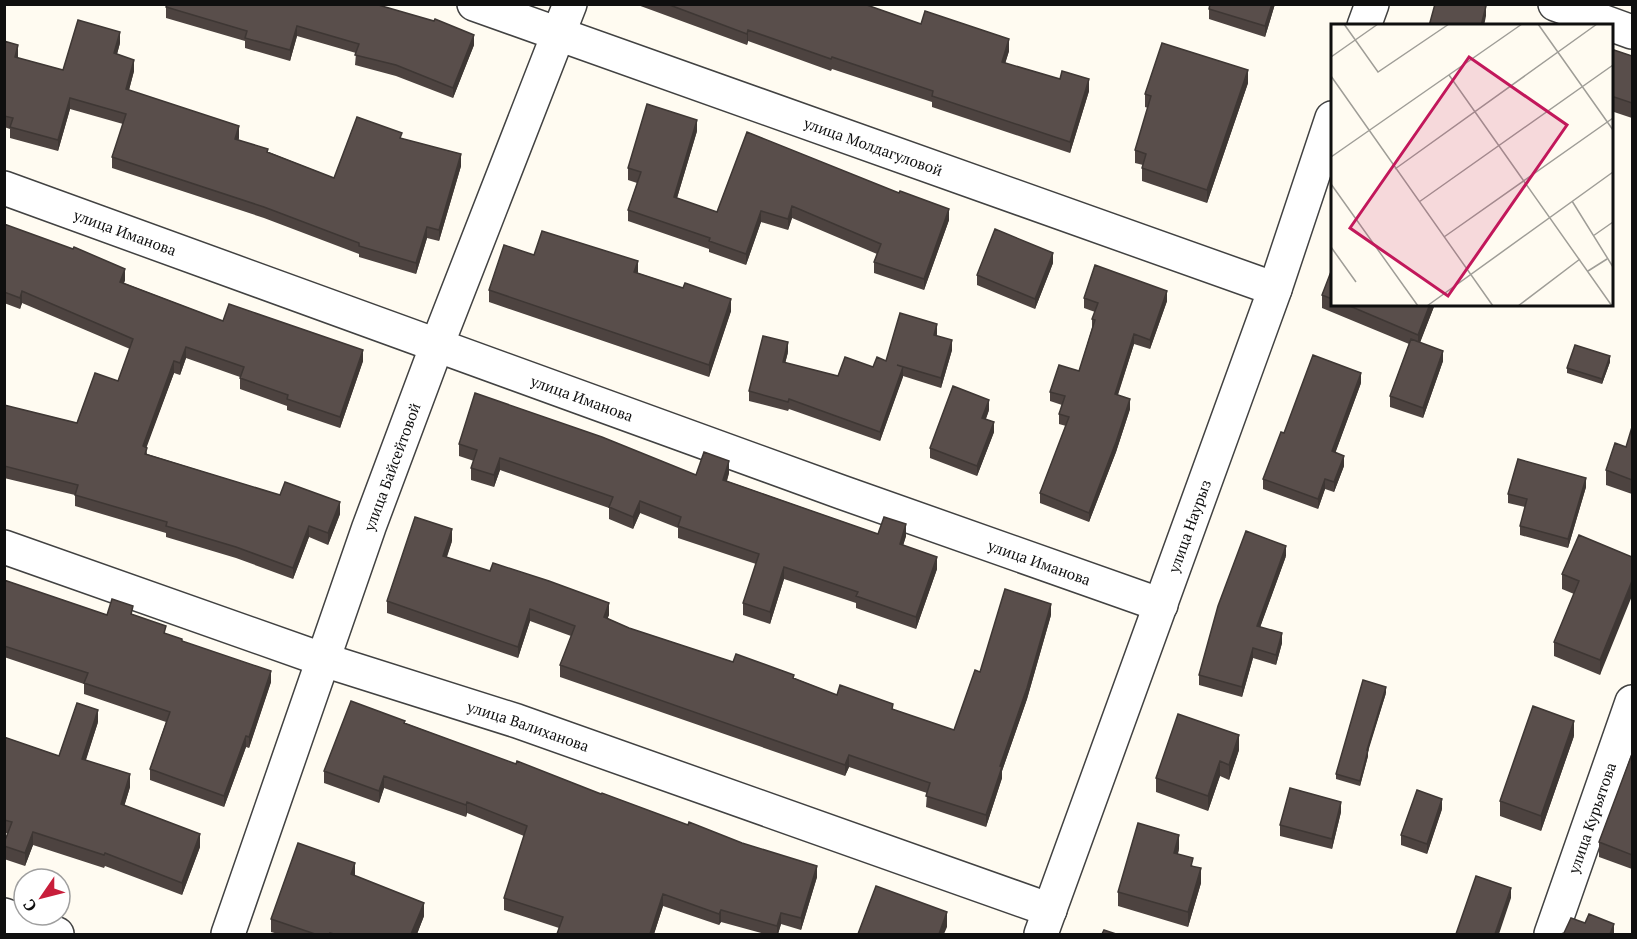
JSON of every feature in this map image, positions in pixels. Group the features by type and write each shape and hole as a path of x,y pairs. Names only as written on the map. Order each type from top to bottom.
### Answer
{"street":[{"name":"улица Молдагуловой","path":"474,4 564,19 1275,289"},
{"path":"1365,24 1372,4"},
{"path":"1555,4 1610,24"},
{"name":"улица Байсейтовой","path":"228,934 369,527 564,19"},
{"path":"1613,25 1632,32"},
{"name":"улица Наурыз","path":"1046,922 1275,289 1331,121"},
{"name":"улица Иманова","path":"4,188 841,492 1161,605"},
{"name":"улица Валиханова","path":"4,547 324,660 517,721 1046,922"},
{"name":"улица Курьятова","path":"1551,934 1632,702"},
{"path":"4,915 57,934"}],"building":[{"path":"167,4 375,4 434,21 435,19 474,35 453,88 396,65 355,55 359,44 297,26 290,50 245,38 247,31 166,7"},
{"path":"667,4 864,4 921,24 925,11 1009,39 1002,62 1060,79 1062,71 1089,79 1070,142 932,96 933,91 748,30 747,34"},
{"path":"1210,4 1272,4 1265,26 1209,9"},
{"path":"1435,4 1486,6 1482,24 1430,24"},
{"path":"78,20 120,32 114,53 134,60 126,89 239,126 235,139 268,149 267,152 334,178 357,117 402,133 400,138 461,154 439,230 427,227 416,263 359,246 359,243 264,207 112,157 126,114 70,98 58,140 10,127 13,118 4,116 4,41 18,45 15,57 63,70"},
{"path":"1162,43 1248,70 1207,190 1142,168 1146,154 1135,150 1151,96 1145,94"},
{"path":"1613,50 1632,56 1632,103 1613,97"},
{"path":"647,104 697,120 674,197 717,212 747,132 899,193 900,191 949,209 924,279 874,262 881,244 792,206 788,219 761,211 746,254 709,241 710,238 628,210 641,172 628,168"},
{"path":"4,224 73,249 74,247 125,269 120,282 223,321 229,304 363,350 340,417 287,399 288,395 240,378 244,367 186,347 180,363 174,361 143,446 147,448 145,454 280,495 285,482 340,502 328,533 309,526 293,568 236,547 166,526 167,522 75,495 78,485 4,466 4,405 77,423 95,373 118,381 133,339 22,291 20,298 4,292"},
{"path":"995,229 1053,253 1035,299 977,275"},
{"path":"542,231 638,261 634,272 683,288 685,283 731,299 709,365 489,290 504,245 534,255"},
{"path":"1095,265 1167,291 1150,340 1134,334 1115,394 1130,399 1089,513 1040,493 1069,417 1059,414 1065,396 1050,392 1059,365 1079,371 1098,303 1084,298"},
{"path":"1331,272 1331,299 1322,295"},
{"path":"1350,306 1429,306 1418,335"},
{"path":"900,313 937,324 934,335 952,340 941,378 897,365 903,367 880,432 789,399 788,402 749,391 763,336 788,342 783,362 838,376 845,357 873,367 877,357 886,361"},
{"path":"1411,339 1443,351 1423,408 1390,396"},
{"path":"1575,345 1610,356 1602,379 1567,368"},
{"path":"1313,355 1361,373 1332,451 1344,456 1334,482 1325,479 1318,499 1263,479 1281,432 1284,433"},
{"path":"953,386 989,400 982,418 994,422 977,466 930,448"},
{"path":"475,393 602,437 696,475 704,452 729,461 723,480 878,534 884,517 906,524 900,544 937,557 916,617 856,596 858,592 784,567 770,612 743,603 759,554 678,526 681,517 640,501 633,517 609,507 613,497 500,458 494,475 471,468 477,450 459,444"},
{"path":"1632,427 1632,480 1606,470 1615,443 1626,447"},
{"path":"1518,459 1586,478 1568,539 1520,526 1527,499 1508,494"},
{"path":"415,517 452,529 443,556 490,571 493,563 549,581 609,603 604,617 629,628 733,662 736,654 794,675 793,678 837,695 840,685 893,704 892,709 954,730 975,670 980,672 1005,589 1051,604 986,815 926,796 930,783 849,755 845,765 560,665 575,626 530,609 518,647 387,601"},
{"path":"1246,531 1286,546 1257,626 1282,633 1276,655 1253,648 1242,687 1199,675 1218,606"},
{"path":"1579,535 1632,557 1632,581 1600,660 1554,642 1579,581 1562,574"},
{"path":"4,580 107,615 112,599 133,606 131,614 166,626 164,633 271,671 249,737 246,736 224,796 150,769 170,712 84,683 88,673 4,646"},
{"path":"1363,680 1386,687 1360,781 1336,774"},
{"path":"351,701 405,721 404,723 516,764 517,761 688,825 689,822 742,843 817,866 801,918 781,913 777,926 721,910 719,914 663,894 650,934 557,934 563,917 504,898 527,826 467,802 466,805 384,776 379,791 324,771"},
{"path":"77,703 98,710 82,759 130,774 121,804 200,834 182,883 105,853 104,855 33,832 25,853 4,846 12,822 4,820 4,737 59,756"},
{"path":"1533,706 1574,721 1541,816 1500,801"},
{"path":"1178,714 1239,735 1229,765 1220,761 1208,796 1156,778"},
{"path":"1632,754 1632,855 1599,842"},
{"path":"1290,788 1341,802 1332,839 1280,825"},
{"path":"1417,790 1442,799 1427,844 1401,835"},
{"path":"1138,823 1179,835 1174,853 1193,858 1191,866 1201,868 1188,912 1118,892"},
{"path":"298,843 355,863 351,874 424,903 411,934 315,934 271,919"},
{"path":"1476,876 1511,888 1495,934 1456,934"},
{"path":"876,886 947,912 939,934 858,934"},
{"path":"1589,914 1614,924 1610,934 1561,934 1564,933 1571,918 1585,923"},
{"path":"1104,930 1116,934 1102,934"}]}
